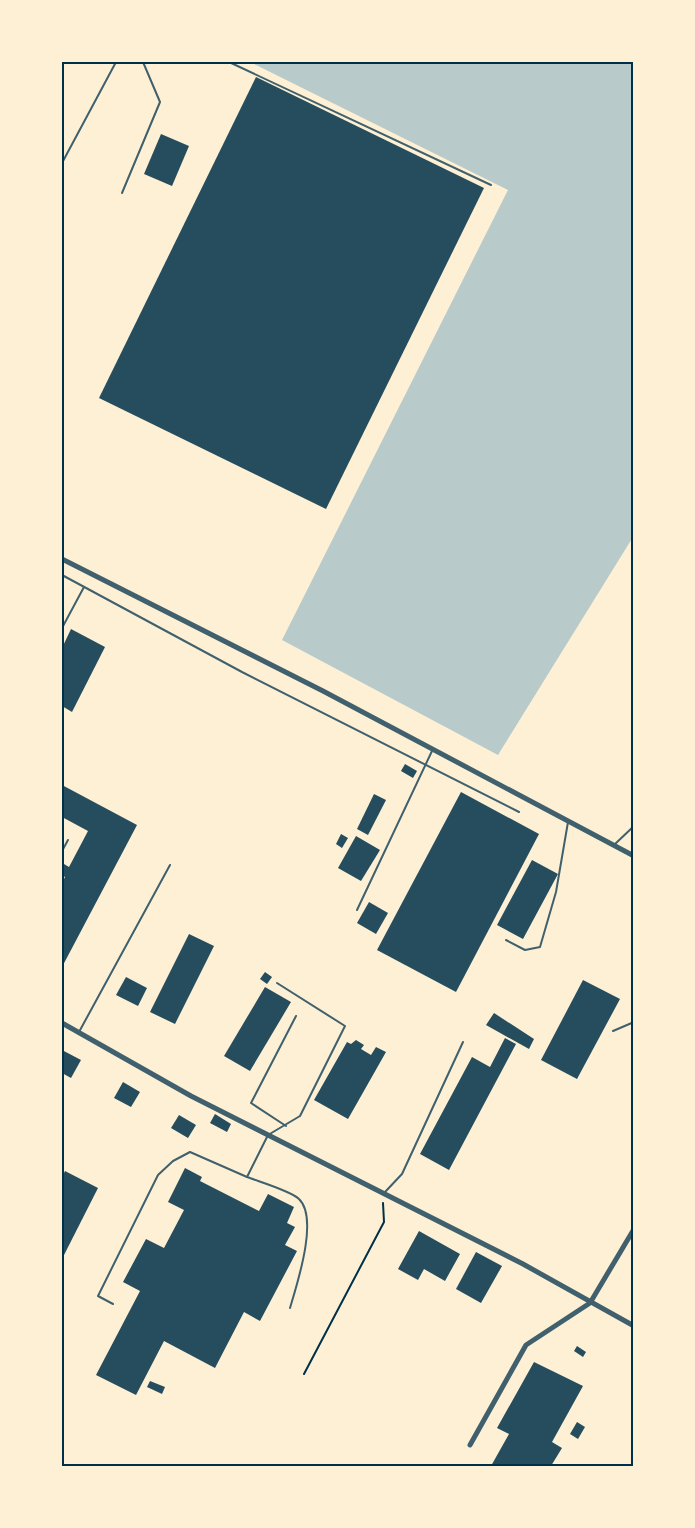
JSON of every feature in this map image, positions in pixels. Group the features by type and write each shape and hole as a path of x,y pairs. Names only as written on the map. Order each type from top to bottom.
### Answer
{"street":[{"path":"62,559 209,632 633,856"},
{"path":"62,1023 191,1096 523,1264 633,1326"},
{"path":"470,1445 526,1345 590,1302 633,1229"}],"lane":[{"path":"62,163 116,62"},
{"path":"122,194 160,102 143,62"},
{"path":"229,62 491,185"},
{"path":"62,575 519,812"},
{"path":"62,628 84,587"},
{"path":"357,910 433,749"},
{"path":"506,940 525,950 540,947 556,892 568,822"},
{"path":"613,846 633,826"},
{"path":"62,851 68,840"},
{"path":"79,1032 170,865"},
{"path":"248,1177 268,1135 300,1116 345,1026 277,983"},
{"path":"286,1126 251,1103 296,1016"},
{"path":"613,1031 633,1022"},
{"path":"383,1194 402,1174 463,1042"},
{"path":"113,1304 98,1296 158,1175 173,1161 190,1152 299,1199 308,1216 302,1266 291,1308"}],"path":[{"path":"303,1374 384,1222 383,1194"}],"shaded area":[{"path":"250,62 633,62 633,537 498,755 282,640 508,190"}],"building":[{"path":"256,77 484,188 326,509 99,398"},
{"path":"161,134 189,146 172,186 144,174"},
{"path":"71,629 105,647 72,712 62,706 62,648"},
{"path":"405,764 417,771 413,778 401,771"},
{"path":"62,785 137,825 62,967 62,883 65,877 62,875 62,868 64,864 69,867 88,831 62,817"},
{"path":"461,792 539,834 456,992 377,950"},
{"path":"374,794 386,800 368,835 357,829"},
{"path":"341,834 348,838 342,848 336,844"},
{"path":"356,836 380,850 361,881 338,868"},
{"path":"532,860 558,874 523,939 497,925"},
{"path":"369,902 388,913 376,934 357,923"},
{"path":"189,934 214,946 175,1024 150,1012"},
{"path":"265,972 272,977 267,984 260,979"},
{"path":"126,977 147,988 138,1006 116,995"},
{"path":"583,980 620,999 577,1079 541,1060"},
{"path":"265,987 291,1002 250,1071 224,1056"},
{"path":"494,1013 534,1039 529,1049 486,1025"},
{"path":"505,1038 516,1044 449,1170 420,1154 472,1057 490,1067"},
{"path":"356,1040 364,1045 361,1049 371,1055 376,1047 386,1052 348,1119 314,1100 347,1042 351,1044"},
{"path":"62,1050 81,1060 71,1078 62,1073"},
{"path":"123,1082 140,1092 131,1107 114,1098"},
{"path":"215,1114 231,1124 227,1132 210,1123"},
{"path":"179,1115 196,1125 188,1138 171,1128"},
{"path":"185,1168 202,1177 200,1181 259,1211 268,1194 294,1207 287,1223 295,1227 285,1245 297,1251 260,1321 244,1312 215,1368 164,1341 136,1395 96,1375 140,1291 123,1282 146,1239 164,1248 184,1210 168,1202"},
{"path":"65,1171 98,1188 62,1259 62,1177"},
{"path":"419,1231 460,1254 445,1281 424,1269 418,1280 398,1269"},
{"path":"476,1252 502,1266 481,1303 456,1289"},
{"path":"577,1346 586,1352 583,1357 574,1351"},
{"path":"534,1362 583,1386 552,1442 562,1448 551,1466 491,1466 509,1434 497,1428"},
{"path":"150,1381 165,1387 162,1394 147,1387"},
{"path":"577,1422 585,1427 578,1439 570,1434"}]}
